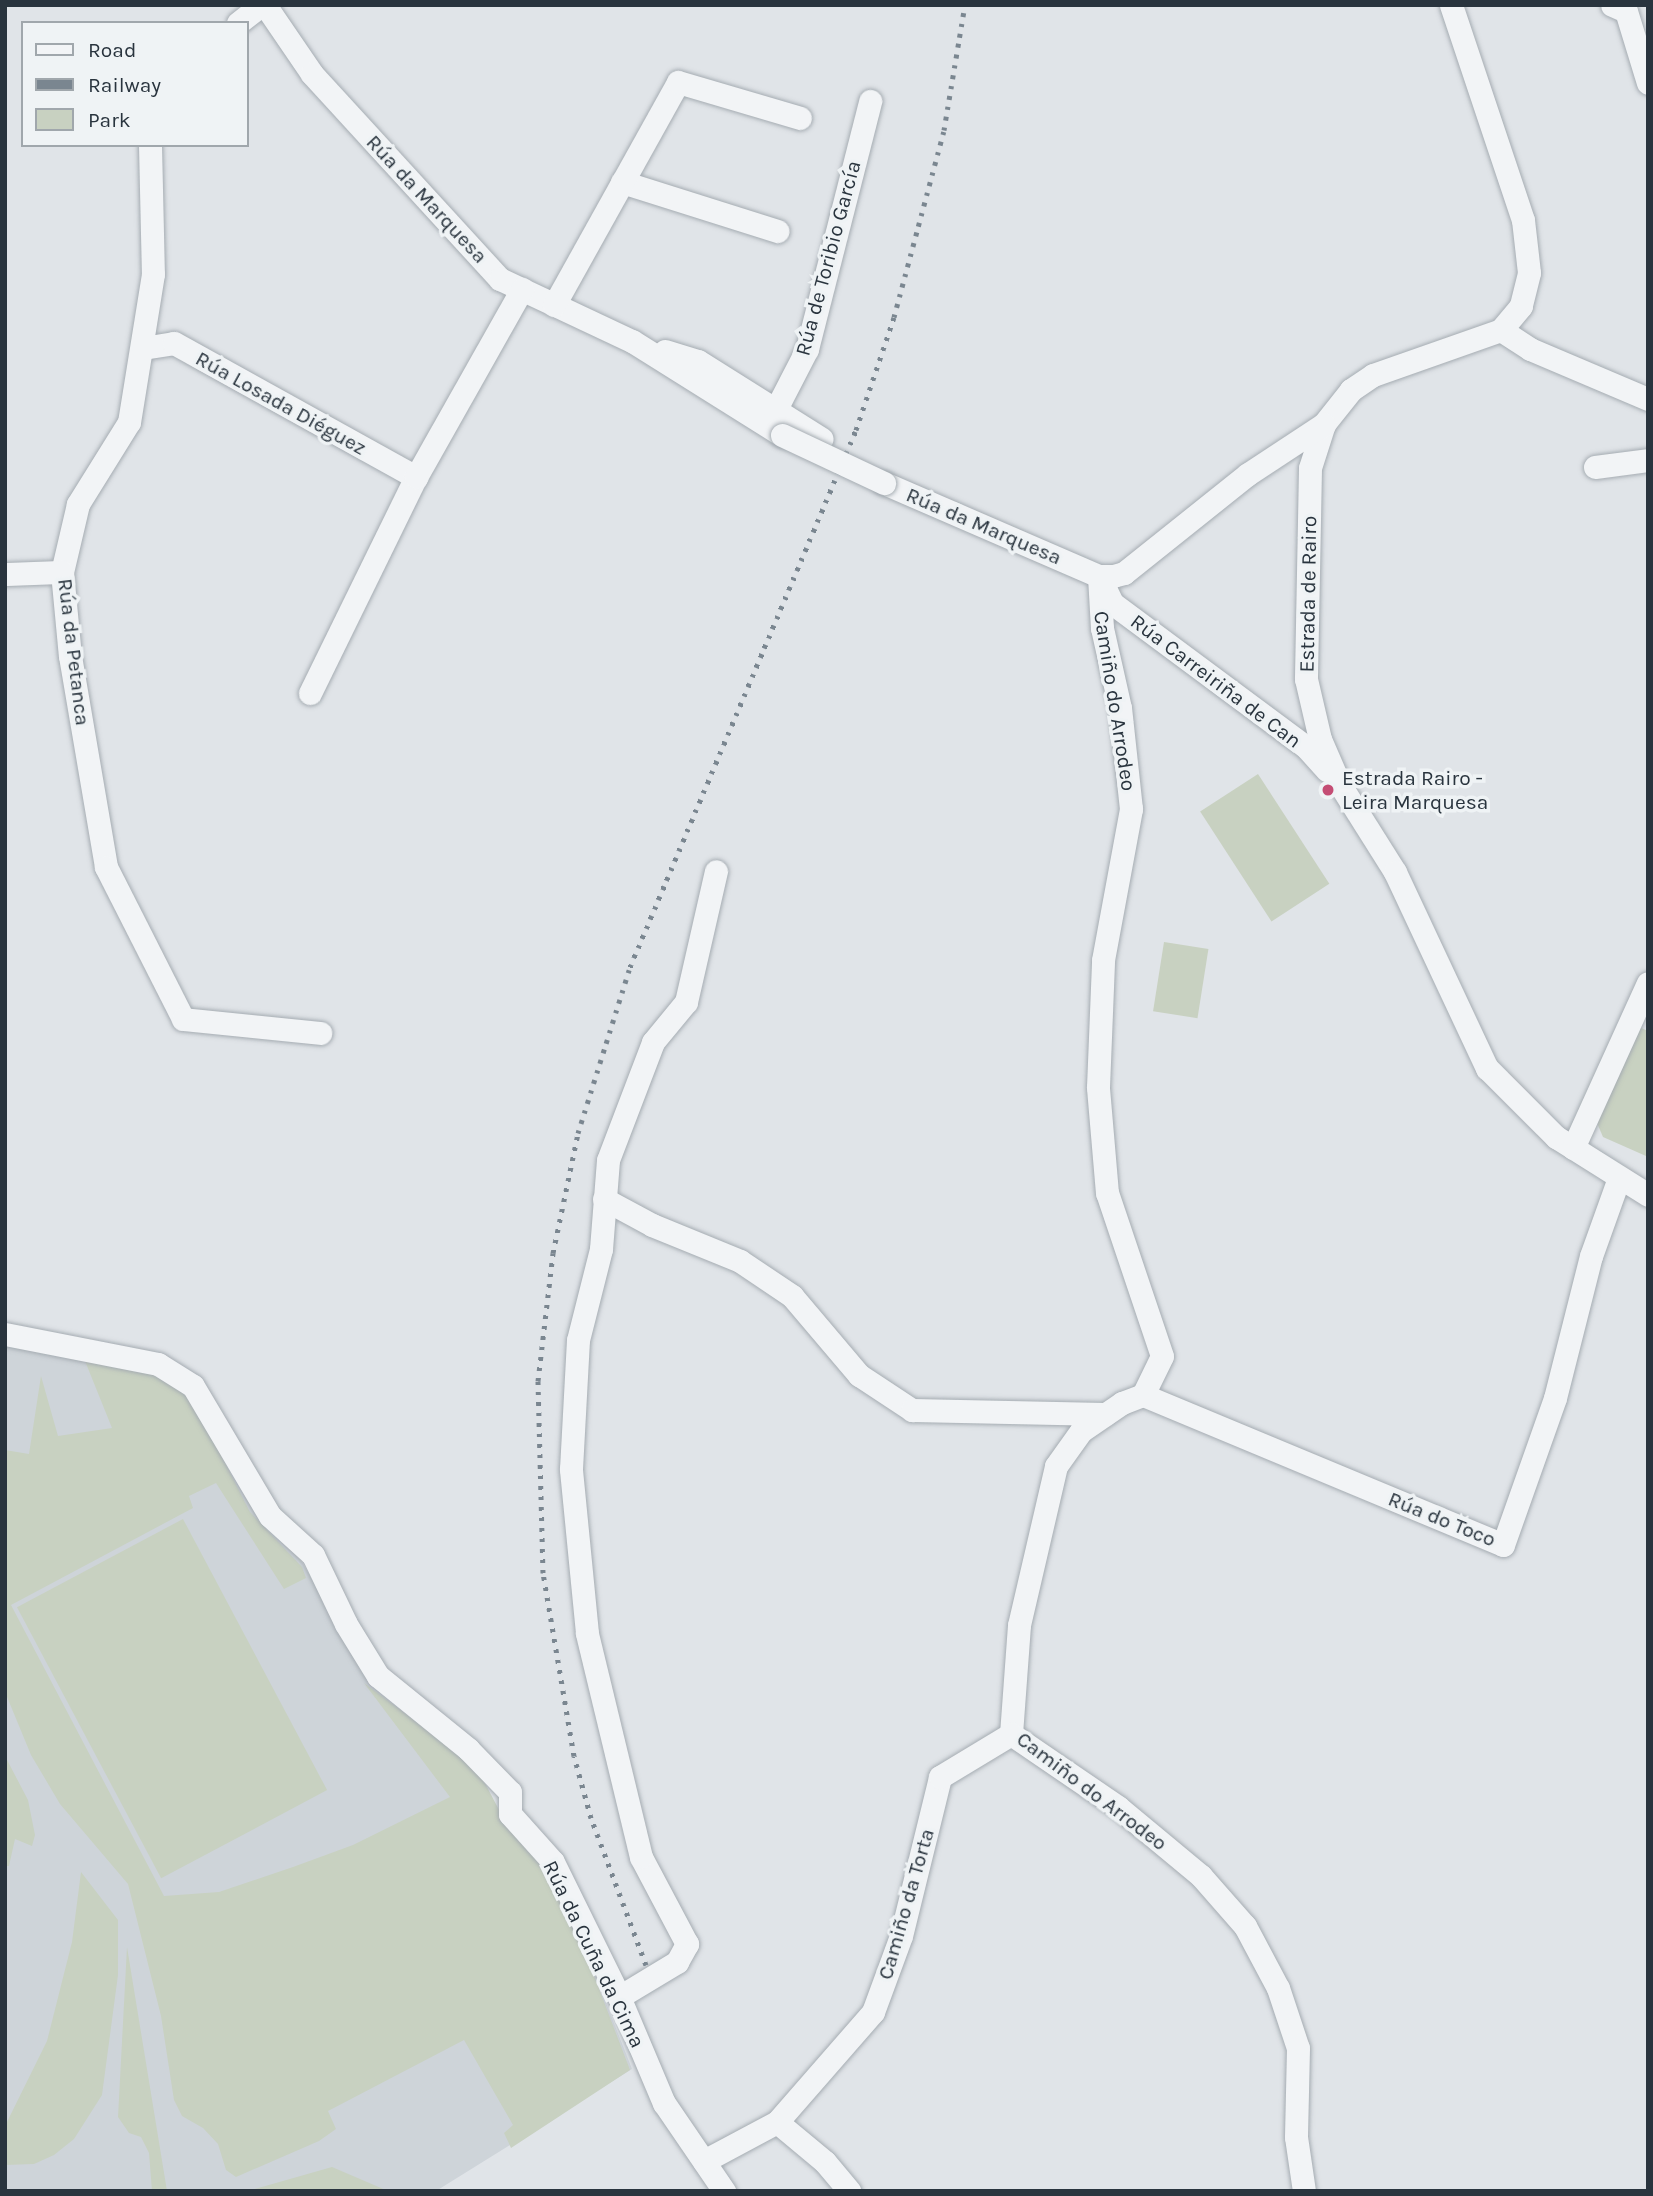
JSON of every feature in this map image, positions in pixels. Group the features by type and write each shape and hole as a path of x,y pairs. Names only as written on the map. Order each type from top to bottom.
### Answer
{"street":[{"path":"241,21 263,5"},
{"name":"Rúa da Marquesa","path":"263,5 321,84 500,279 632,341 782,435 884,483 1099,576"},
{"path":"1451,5 1523,220 1529,274 1521,306 1501,330 1530,349 1648,399"},
{"path":"1612,5 1626,11 1648,83"},
{"path":"554,304 678,82 800,118"},
{"name":"Rúa de Toribio García","path":"775,411 807,349 870,101"},
{"name":"Rúa da Petanca","path":"150,147 153,274 129,422 78,504 62,572 70,656 106,867 183,1019 320,1033"},
{"path":"622,182 777,231"},
{"path":"310,692 415,477 522,289"},
{"name":"Estrada de Rairo","path":"1501,330 1373,375 1351,390 1324,424 1310,468 1307,679 1320,739 1339,783 1395,872 1487,1068 1573,1148 1648,1195"},
{"name":"Rúa da Marquesa","path":"632,341 698,361 822,439"},
{"name":"Rúa Losada Diéguez","path":"143,348 174,343 415,477"},
{"path":"1099,576 1124,573 1248,474 1324,424"},
{"path":"1595,467 1648,460"},
{"path":"5,573 62,572"},
{"name":"Rúa Carreiriña de Can","path":"1099,576 1112,603 1306,747 1339,783"},
{"name":"Camiño do Arrodeo","path":"1099,576 1101,628 1120,708 1131,809 1103,960 1098,1087 1107,1193 1162,1356 1143,1395 1105,1414 1081,1431 1056,1466 1019,1625 1011,1734 1118,1807 1201,1876 1245,1926 1278,1988 1298,2049 1296,2137 1304,2191"},
{"path":"619,1997 677,1962 687,1944 641,1857 587,1633 571,1469 578,1340 601,1249 608,1160 653,1042 686,1002 716,871"},
{"path":"1573,1148 1648,983"},
{"name":"Rúa do Toco","path":"1143,1395 1503,1545 1555,1398 1591,1256 1619,1178"},
{"path":"604,1199 652,1225 740,1261 792,1296 859,1374 912,1410 1105,1414"},
{"name":"Rúa da Cuña da Cima","path":"5,1334 158,1364 193,1386 270,1516 313,1555 346,1624 378,1675 468,1749 510,1792 510,1814 553,1862 619,1997 664,2103 724,2191"},
{"name":"Camiño da Torta","path":"704,2161 776,2123 873,2012 901,1936 940,1777 1011,1734"},
{"path":"776,2123 825,2162 849,2191"}],"shaded area":[{"path":"5,1340 161,1370 296,1552 326,1603 508,1827 558,1881 632,2069 436,2191 5,2191"}],"green space":[{"path":"1258,774 1329,884 1271,921 1200,812"},
{"path":"1164,942 1208,949 1197,1018 1153,1011"},
{"path":"1639,1027 1648,1031 1646,1156 1603,1137 1597,1123"},
{"path":"85,1361 161,1370 195,1404 250,1512 302,1567 306,1578 284,1589 216,1483 189,1496 193,1508 11,1605 164,1896 219,1892 293,1867 353,1845 450,1797 364,1683 476,1766 508,1827 558,1881 630,2070 511,2148 504,2133 513,2125 464,2040 328,2111 336,2129 319,2141 236,2177 226,2170 218,2144 203,2128 182,2116 174,2100 161,2016 128,1884 60,1804 31,1755 5,1692 5,1450 29,1454 41,1376 58,1436 112,1428"},
{"path":"183,1519 327,1790 161,1878 17,1607"},
{"path":"5,1756 28,1800 35,1835 32,1846 15,1839 9,1866 5,1866"},
{"path":"81,1872 118,1920 118,1975 102,2095 74,2139 54,2155 34,2164 5,2165 5,2126 47,2041 72,1942"},
{"path":"127,1947 167,2191 152,2191 149,2153 141,2137 129,2133 118,2117"},
{"path":"332,2167 388,2191 248,2191"}],"railway":[{"path":"646,1965 591,1818 574,1756 543,1573 538,1381 553,1253 578,1133 630,967 856,430 894,317 944,130 965,5"}],"place":[{"name":"Estrada Rairo - Leira Marquesa","path":"1328,790"}]}
